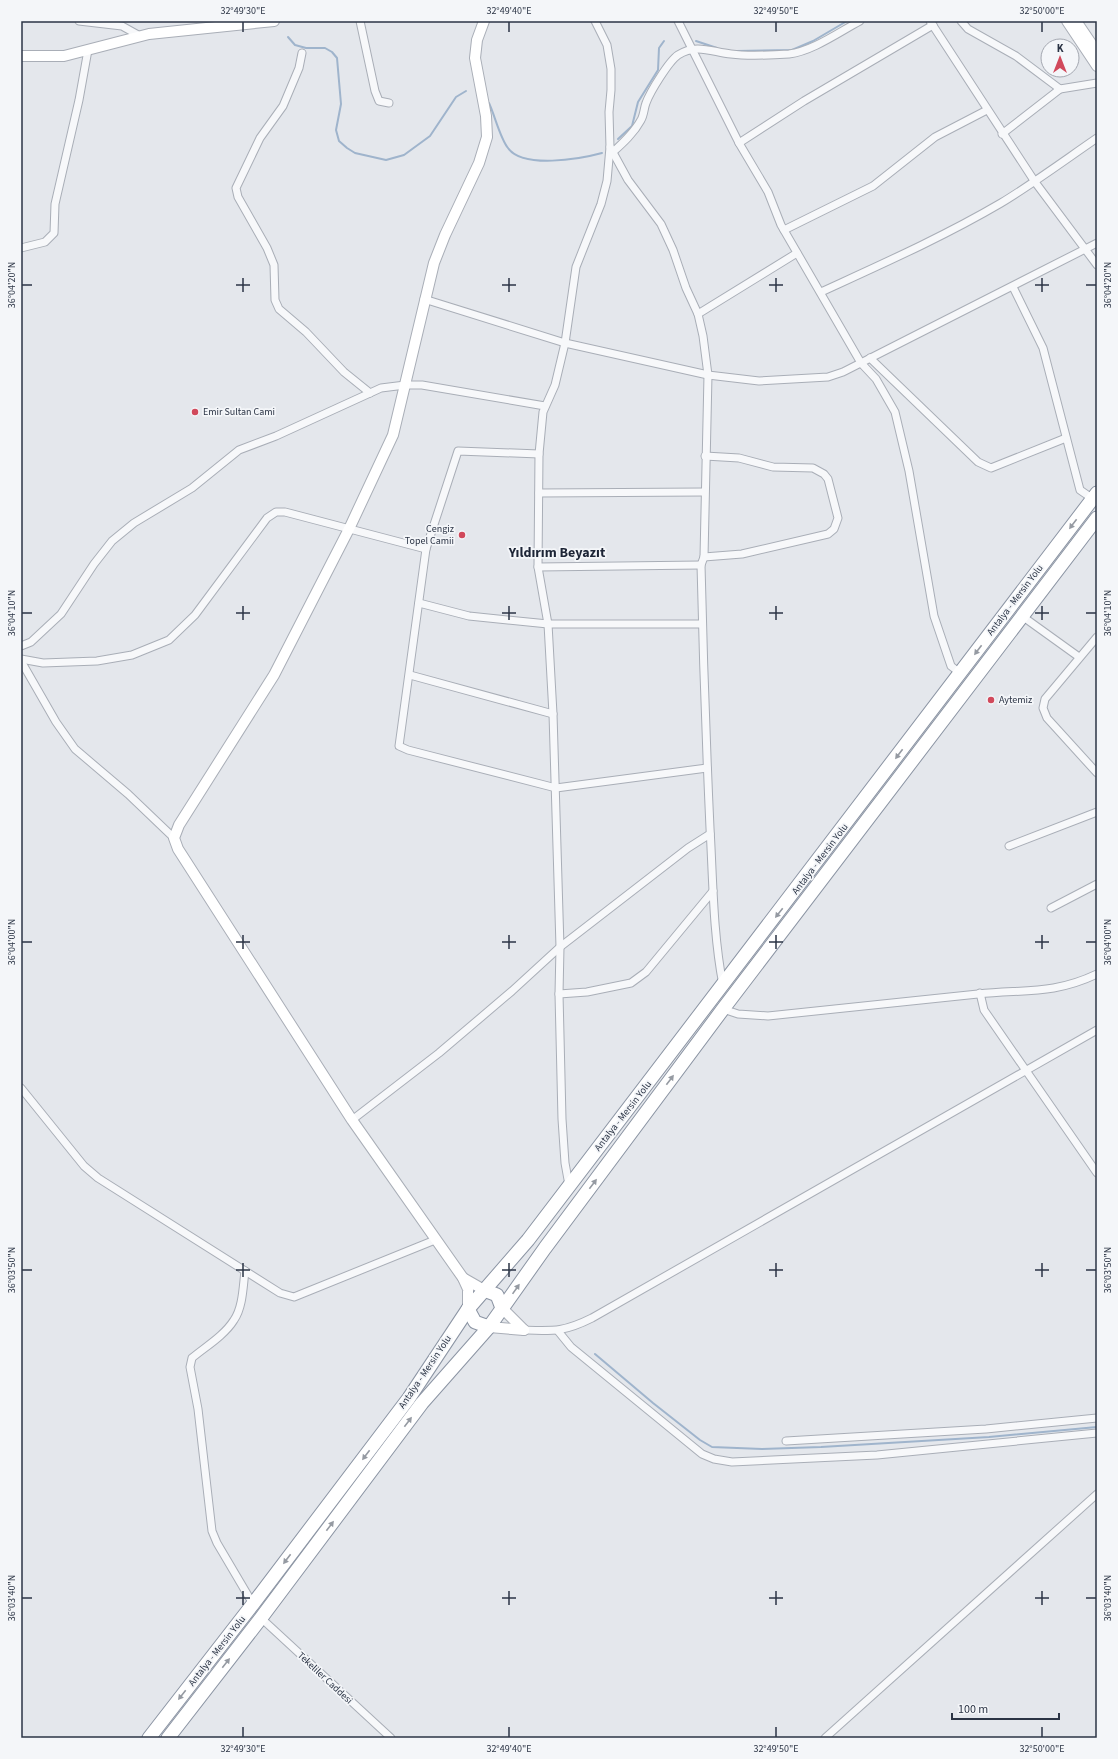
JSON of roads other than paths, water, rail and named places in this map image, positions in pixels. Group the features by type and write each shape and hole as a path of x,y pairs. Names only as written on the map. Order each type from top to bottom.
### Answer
{"highway":[{"name":"Antalya - Mersin Yolu","path":"149,1738 253,1604 409,1398 468,1309 528,1240 1095,496"},
{"name":"Antalya - Mersin Yolu","path":"168,1738 261,1618 422,1403 489,1327 545,1248 723,1009 1097,518"},
{"path":"484,1290 497,1296 502,1308"},
{"path":"468,1309 476,1322 489,1327"}],"street":[{"path":"79,21 122,26 140,36"},
{"path":"21,56 64,56 140,36 274,21"},
{"path":"360,21 375,91 379,101 389,103"},
{"path":"174,838 179,825 274,675 349,529 393,435 424,299 434,263 445,235 479,163 487,137 486,116 475,58 477,40 484,21"},
{"path":"570,1185 565,1163 562,1119 559,994 560,947 553,714 548,624 538,567 539,454 545,406 555,385 566,343 576,267 601,204 611,150 609,112 611,69 606,45 595,21"},
{"path":"678,21 691,50 739,143 768,192 784,230 861,363 876,379 895,412 909,471 934,616 951,666 960,673"},
{"path":"611,150 627,139 641,120 646,102 670,63 681,53 703,48 731,54 788,54 800,52 860,21"},
{"path":"961,21 968,29 1016,56 1060,89"},
{"path":"1067,21 1097,66"},
{"path":"1076,21 1097,52"},
{"path":"739,143 932,23 1034,182 1087,249 1097,265"},
{"path":"21,248 45,242 54,233 55,204 88,50"},
{"path":"302,53 299,68 283,106 260,138 236,188 238,197 267,248 274,265 274,300 279,309 306,332 344,372 370,393"},
{"path":"1002,134 1060,89 1097,83"},
{"path":"784,230 872,186 935,137 987,110"},
{"path":"821,292 943,234 1034,182 1097,138"},
{"path":"611,150 628,180 661,224 673,250 686,288 698,314 703,336 708,375 704,492 704,557 701,565 702,624 713,891 719,965 723,985"},
{"path":"424,299 566,343 708,375 759,381 822,378 843,372 1097,243"},
{"path":"698,314 797,253"},
{"path":"1012,287 1043,348 1080,490 1095,496"},
{"path":"870,358 978,462 991,468 1066,438"},
{"path":"21,646 31,642 60,614 94,564 112,541 134,523 192,488 239,450 276,436 381,388 405,385 422,385 545,406"},
{"path":"539,454 458,451 426,549 410,675 399,746 408,750 556,788 707,768"},
{"path":"704,557 742,554 828,534 834,529 838,518 828,478 813,468 773,467 739,458 705,456"},
{"path":"539,493 704,492"},
{"path":"21,660 43,663 97,662 132,655 169,640 195,615 267,518 276,512 285,512 426,549"},
{"path":"538,567 701,565"},
{"path":"419,603 469,616 548,624 702,624"},
{"path":"1022,616 1079,657"},
{"path":"1097,637 1045,699 1043,708 1047,718 1097,772"},
{"path":"21,660 56,722 75,749 128,794 174,838 182,856 352,1120 463,1278 468,1288 468,1309"},
{"path":"410,675 553,714"},
{"path":"1009,846 1097,812"},
{"path":"352,1120 439,1053 512,991 560,947 688,848 710,834"},
{"path":"1051,908 1097,884"},
{"path":"559,994 587,992 632,983 646,972 713,891"},
{"path":"723,1009 738,1014 768,1016 980,993 1038,991 1059,988 1097,974"},
{"path":"980,993 984,1010 1097,1173"},
{"path":"489,1327 558,1331 577,1326 1097,1030"},
{"path":"21,1088 84,1166 98,1178 280,1293 294,1297 435,1240"},
{"path":"245,1271 239,1308 235,1320 226,1330 192,1358 190,1368 198,1409 212,1531 217,1543 253,1604"},
{"path":"463,1278 484,1290"},
{"path":"502,1308 524,1330"},
{"path":"558,1331 570,1346 702,1454 714,1459 732,1462 753,1462 877,1455 1097,1433"},
{"path":"786,1441 986,1429 1097,1418"},
{"path":"825,1738 1097,1494"},
{"name":"Tekeliler Caddesi","path":"261,1618 391,1738"}],"waterway":[{"path":"737,51 792,50 813,41 847,21"},
{"path":"288,37 295,45 306,48 325,48 332,52 337,58 341,104 336,130 339,141 355,153 386,160 404,155 430,136 456,97 466,91"},
{"path":"618,139 632,126 638,102 658,70 659,48 664,41"},
{"path":"696,41 717,48"},
{"path":"489,103 505,144 515,154 526,158 552,161 580,158 602,153"},
{"path":"595,1354 653,1403 700,1440 712,1447 762,1449 821,1447 989,1437 1097,1427"}],"place":[{"name":"Emir Sultan Cami","path":"195,412"},
{"name":"Cengiz Topel Camii","path":"462,535"},
{"name":"Aytemiz","path":"991,700"}],"district":[{"name":"Yıldırım Beyazıt","path":"557,553"}]}
